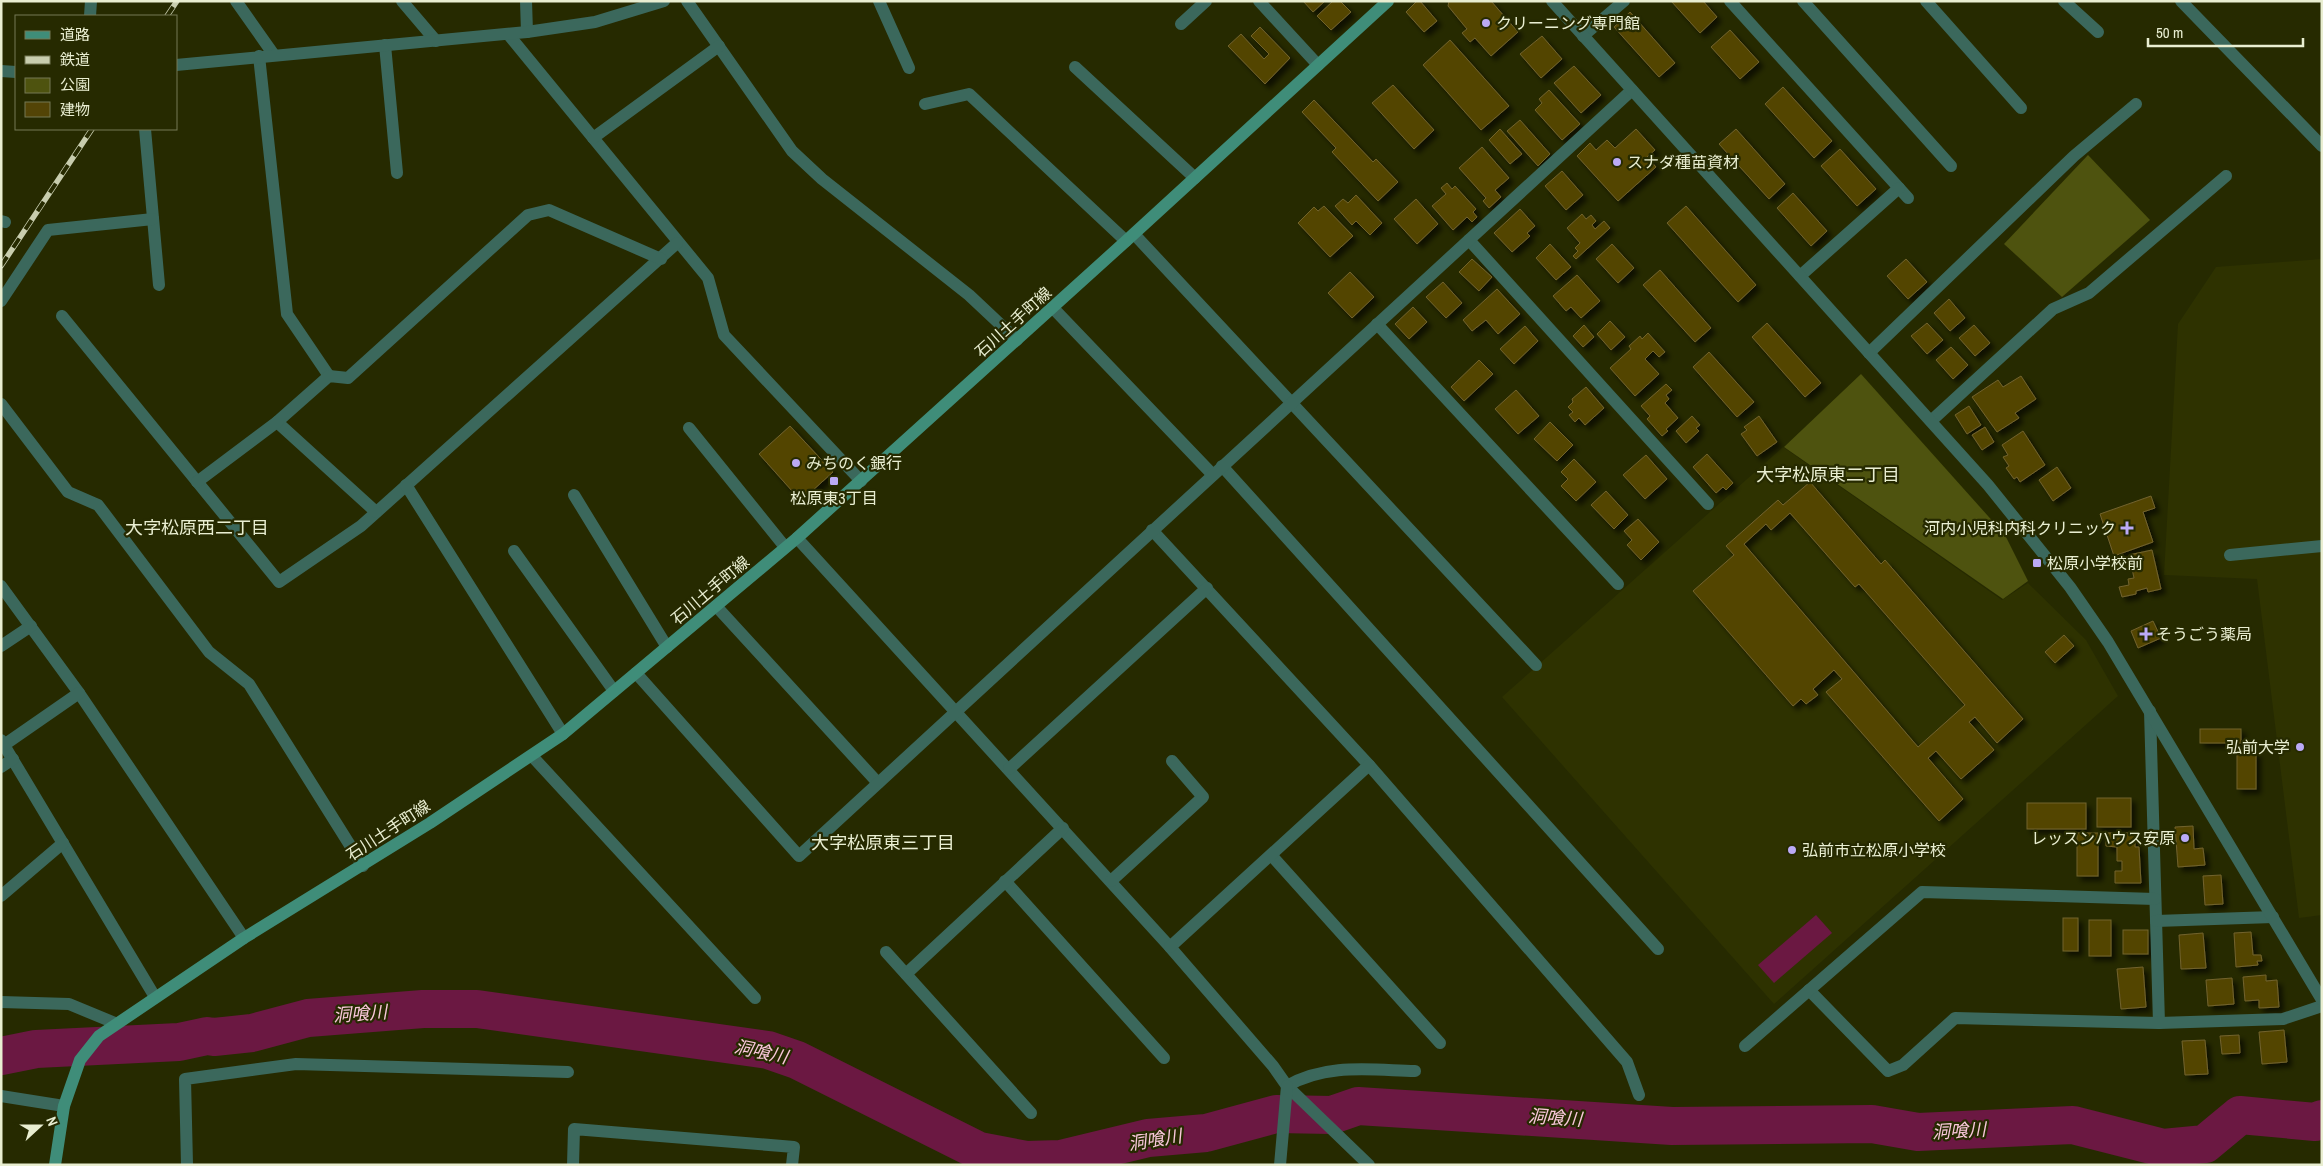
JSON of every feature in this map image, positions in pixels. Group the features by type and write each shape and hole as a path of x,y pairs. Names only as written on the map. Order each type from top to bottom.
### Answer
{"main road":[{"name":"石川土手町線","path":"54,1165 64,1106 80,1060 99,1036 115,1023 244,938 363,866 563,734 786,548 1053,308 1388,1"}],"street":[{"path":"90,15 91,1"},
{"path":"236,1 274,55"},
{"path":"402,1 436,41"},
{"path":"526,1 527,32"},
{"path":"688,1 792,151 822,179 969,295 1017,340"},
{"path":"879,1 910,68"},
{"path":"1181,24 1206,1"},
{"path":"1259,1 1318,66"},
{"path":"1552,1 1988,485 2070,587 2108,642 2322,1000"},
{"path":"1583,36 1624,1"},
{"path":"1730,1 1903,193 1800,276"},
{"path":"1803,1 1951,166"},
{"path":"1926,1 2021,108"},
{"path":"2064,1 2098,32"},
{"path":"2181,1 2322,146"},
{"path":"178,65 527,32 595,22 662,2"},
{"path":"508,34 677,243 708,278 724,335 861,481"},
{"path":"385,45 397,173"},
{"path":"593,138 719,46"},
{"path":"260,56 286,314 329,376"},
{"path":"1075,67 1195,178"},
{"path":"1,71 15,72"},
{"path":"636,673 799,856 1632,90"},
{"path":"925,104 969,94 1130,238 1291,402 1536,665"},
{"path":"1869,353 2074,156 2136,104"},
{"path":"146,130 159,285"},
{"path":"1931,421 2053,309 2088,293 2226,176"},
{"path":"197,482 277,422 329,376 348,378 528,215 549,210 661,260"},
{"path":"1,301 48,230 153,219"},
{"path":"1469,240 1708,504"},
{"path":"62,316 279,582 361,526 661,260 677,243"},
{"path":"1053,308 1217,470 1658,949"},
{"path":"1377,324 1618,584"},
{"path":"1,404 68,492 98,505 209,652 249,684 363,866"},
{"path":"277,422 376,512"},
{"path":"688,428 786,548"},
{"path":"406,485 563,734"},
{"path":"574,495 667,647"},
{"path":"1152,530 1369,765 1627,1062 1639,1095"},
{"path":"797,538 1111,881 1170,947 1287,1086 1369,1165"},
{"path":"2230,555 2322,546"},
{"path":"514,551 614,691"},
{"path":"1,586 79,693 244,938"},
{"path":"1009,769 1206,588"},
{"path":"716,606 878,783"},
{"path":"1,646 31,626"},
{"path":"79,693 3,742 155,997"},
{"path":"2150,711 2159,1024"},
{"path":"532,756 755,998"},
{"path":"1,767 13,759"},
{"path":"1111,881 1203,797 1172,761"},
{"path":"1170,947 1272,856 1369,765"},
{"path":"906,974 1063,828"},
{"path":"1,896 63,843"},
{"path":"1272,856 1440,1043"},
{"path":"1005,881 1164,1058"},
{"path":"1745,1046 1922,892 2155,899"},
{"path":"2156,921 2273,917"},
{"path":"886,952 1031,1113"},
{"path":"1809,990 1888,1071 1903,1065 1955,1018 2159,1024 2283,1018 2322,1006"},
{"path":"1,1002 69,1004 115,1023"},
{"path":"187,1165 185,1079 296,1064 568,1072"},
{"path":"1287,1086 1304,1076 1337,1069 1415,1071"},
{"path":"1280,1165 1287,1086"},
{"path":"1,1096 64,1106"},
{"path":"572,1165 574,1129 794,1147 792,1165"}],"shaded area":[{"name":"弘前大学","path":"2322,259 2322,915 2299,918 2257,579 2164,575 2178,324 2216,267"},
{"name":"弘前市立松原小学校","path":"1783,447 2002,600 2028,583 2086,640 2118,696 1774,1004 1502,697"},
{"path":"1816,915 1832,933 1774,983 1758,965"}],"green space":[{"path":"2088,155 2150,220 2062,297 2004,244"},
{"path":"1861,374 2005,535 2028,581 2003,599 1784,447"}],"building":[{"path":"1303,1 1325,1 1313,12"},
{"path":"1333,1 1340,1 1351,12 1331,30 1317,16"},
{"path":"1417,1 1420,1 1437,21 1424,32 1406,12"},
{"name":"クリーニング専門館","path":"1449,1 1491,1 1518,32 1491,56 1475,38 1470,42 1462,33 1467,29 1448,6"},
{"path":"1671,1 1703,1 1717,17 1700,33"},
{"path":"1630,12 1675,63 1659,77 1614,27"},
{"path":"1260,27 1290,58 1265,84 1228,46 1241,34 1264,59 1269,54 1251,36"},
{"path":"1730,30 1759,62 1740,79 1711,47"},
{"path":"1542,36 1562,59 1541,78 1520,54"},
{"path":"1450,40 1509,106 1481,130 1423,65"},
{"path":"1574,66 1601,95 1581,113 1554,83"},
{"path":"1393,85 1434,130 1414,149 1372,103"},
{"path":"1783,87 1832,141 1814,158 1765,104"},
{"path":"1549,90 1580,124 1562,140 1535,110 1542,103 1539,99"},
{"path":"1314,100 1373,162 1376,159 1398,182 1378,201 1332,152 1336,148 1302,112"},
{"path":"1520,120 1550,154 1538,166 1507,131"},
{"path":"1500,129 1522,154 1510,164 1489,140"},
{"name":"スナダ種苗資材","path":"1636,129 1655,150 1647,157 1656,167 1618,201 1577,156 1590,143 1596,150 1607,140 1615,148"},
{"path":"1736,129 1785,184 1769,199 1719,144"},
{"path":"1482,147 1509,178 1495,190 1501,197 1489,208 1483,201 1486,198 1459,168"},
{"path":"1840,149 1876,189 1857,206 1821,166"},
{"path":"1562,171 1583,195 1566,210 1545,186"},
{"path":"1447,183 1452,189 1455,186 1476,209 1473,212 1477,217 1472,222 1467,217 1453,230 1432,206 1446,194 1441,188"},
{"path":"1793,193 1827,231 1811,246 1777,208"},
{"path":"1356,195 1382,223 1370,235 1356,221 1352,225 1335,206 1343,199 1348,203"},
{"path":"1416,199 1438,224 1417,244 1394,219"},
{"path":"1324,206 1353,236 1330,257 1298,223 1314,207 1318,211"},
{"path":"1686,206 1756,285 1738,302 1667,223"},
{"path":"1520,209 1535,226 1527,233 1530,236 1512,252 1494,233"},
{"path":"1582,214 1586,219 1591,215 1596,221 1592,225 1595,229 1604,221 1610,228 1576,259 1573,256 1578,251 1575,248 1580,243 1567,228"},
{"path":"1550,244 1571,267 1556,280 1536,258"},
{"path":"1612,244 1634,268 1618,283 1596,259"},
{"path":"1472,259 1492,277 1479,291 1459,272"},
{"path":"1906,259 1927,282 1908,299 1887,276"},
{"path":"1660,270 1711,328 1695,342 1643,285"},
{"path":"1350,272 1374,297 1352,318 1328,293"},
{"path":"1577,275 1600,301 1581,318 1571,307 1566,311 1553,296"},
{"path":"1443,282 1462,303 1446,318 1426,297"},
{"path":"1497,289 1520,314 1498,334 1486,320 1472,331 1463,320"},
{"path":"1949,299 1965,318 1950,331 1934,313"},
{"path":"1413,307 1427,322 1409,339 1395,324"},
{"path":"1610,321 1625,337 1611,350 1597,334"},
{"path":"1767,323 1821,383 1805,397 1752,337"},
{"path":"1927,323 1943,340 1927,354 1911,336"},
{"path":"1584,325 1594,337 1583,347 1573,336"},
{"path":"1974,325 1990,343 1975,356 1959,338"},
{"path":"1525,326 1538,341 1514,364 1500,349"},
{"path":"1648,333 1665,352 1659,357 1653,351 1645,359 1659,374 1635,396 1610,368 1631,349 1629,346 1640,336 1642,339"},
{"path":"1951,347 1968,365 1953,379 1936,360"},
{"path":"1709,352 1754,402 1737,417 1693,367"},
{"path":"1479,360 1493,374 1464,401 1451,387"},
{"path":"2021,376 2036,399 2015,413 2019,418 1997,432 1972,397 1998,380 2003,387"},
{"path":"1666,384 1672,390 1666,395 1669,399 1665,403 1678,418 1666,429 1668,431 1662,436 1647,419 1650,416 1641,406"},
{"path":"1586,387 1604,408 1585,425 1579,418 1575,422 1569,415 1573,412 1568,407 1573,402 1572,399"},
{"path":"1516,390 1539,416 1518,434 1495,409"},
{"path":"1969,406 1981,425 1967,434 1955,415"},
{"path":"1692,416 1700,425 1696,428 1699,431 1686,443 1676,431"},
{"path":"1759,416 1777,442 1757,456 1741,434 1747,430 1744,427"},
{"path":"1550,422 1573,445 1557,461 1534,439"},
{"name":"みちのく銀行","path":"790,426 833,472 801,501 759,454"},
{"path":"1985,427 1994,442 1982,450 1972,435"},
{"path":"2023,431 2045,465 2020,482 2017,477 2014,479 2006,468 2009,466 2003,457 2008,455 2002,445"},
{"path":"1707,454 1733,483 1726,490 1723,487 1716,493 1693,467"},
{"path":"1646,455 1667,479 1645,499 1623,475"},
{"path":"1574,459 1596,482 1576,501 1561,486 1568,479 1561,472"},
{"path":"2057,467 2071,488 2053,501 2039,480"},
{"path":"1810,482 1881,564 1885,560 2023,719 1997,743 1975,717 1969,722 1994,750 1961,779 1936,751 1928,758 1963,799 1939,821 1826,692 1842,679 1834,670 1813,689 1818,695 1806,704 1801,699 1793,706 1693,591 1734,555 1726,546 1778,500 1783,505","holes":["1790,513 1855,587 1859,584 1965,705 1918,747 1744,544 1766,524 1771,530"]},
{"path":"1606,491 1628,515 1614,529 1591,505"},
{"name":"河内小児科内科クリニック","path":"2151,496 2155,508 2143,512 2153,542 2114,556 2100,514"},
{"path":"1638,519 1659,542 1641,560 1627,545 1632,540 1624,531"},
{"path":"2152,550 2161,589 2148,592 2147,588 2136,591 2136,594 2122,597 2119,587 2129,585 2128,579 2134,578 2129,555"},
{"name":"そうごう薬局","path":"2153,621 2161,638 2138,648 2131,631"},
{"path":"2064,635 2074,646 2055,663 2045,652"},
{"path":"2200,729 2241,729 2241,743 2200,743"},
{"path":"2237,752 2256,752 2256,789 2237,789"},
{"path":"2097,798 2131,798 2131,827 2097,827"},
{"path":"2027,803 2086,803 2086,829 2027,829"},
{"name":"レッスンハウス安原","path":"2193,826 2194,849 2203,848 2205,865 2178,867 2175,827"},
{"path":"2077,833 2098,833 2098,876 2077,876"},
{"path":"2106,833 2135,833 2135,847 2139,847 2141,883 2115,883 2115,871 2122,871 2122,861 2117,861 2117,847 2106,846"},
{"path":"2221,875 2223,904 2205,905 2203,876"},
{"path":"2063,918 2078,918 2078,951 2063,951"},
{"path":"2089,920 2111,920 2111,956 2089,956"},
{"path":"2123,930 2148,930 2148,954 2123,954"},
{"path":"2251,932 2253,955 2261,955 2262,961 2257,961 2258,965 2236,967 2234,933"},
{"path":"2203,933 2206,968 2181,969 2179,935"},
{"path":"2143,967 2146,1007 2121,1009 2117,969"},
{"path":"2266,975 2266,981 2277,980 2279,1007 2259,1008 2259,1000 2245,1001 2243,977"},
{"path":"2232,978 2234,1004 2208,1006 2206,980"},
{"path":"2284,1030 2287,1062 2262,1064 2259,1032"},
{"path":"2239,1035 2240,1053 2222,1054 2220,1036"},
{"path":"2205,1040 2208,1074 2185,1075 2182,1041"}],"waterway":[{"name":"洞喰川","path":"1,1056 36,1049 179,1042 207,1036 252,1033 308,1018 423,1009 477,1009 768,1050 797,1060 979,1151 1026,1160 1061,1159 1148,1138 1206,1133 1276,1114 1332,1115 1358,1106 1672,1126 1872,1124 1918,1132 2073,1125 2163,1148 2205,1144 2240,1115 2315,1122 2322,1119"}],"railway":[{"path":"168,15 177,1"},
{"path":"1,266 91,130"}],"place":[{"name":"クリーニング専門館","path":"1486,23"},
{"name":"スナダ種苗資材","path":"1617,162"},
{"name":"みちのく銀行","path":"796,463"},
{"name":"松原東3丁目","path":"834,481"},
{"name":"河内小児科内科クリニック","path":"2127,528"},
{"name":"松原小学校前","path":"2037,563"},
{"name":"そうごう薬局","path":"2146,634"},
{"name":"弘前大学","path":"2300,747"},
{"name":"レッスンハウス安原","path":"2185,838"},
{"name":"弘前市立松原小学校","path":"1792,850"}],"district":[{"name":"大字松原東二丁目","path":"1828,475"},
{"name":"大字松原西二丁目","path":"197,528"},
{"name":"大字松原東三丁目","path":"883,843"}]}
